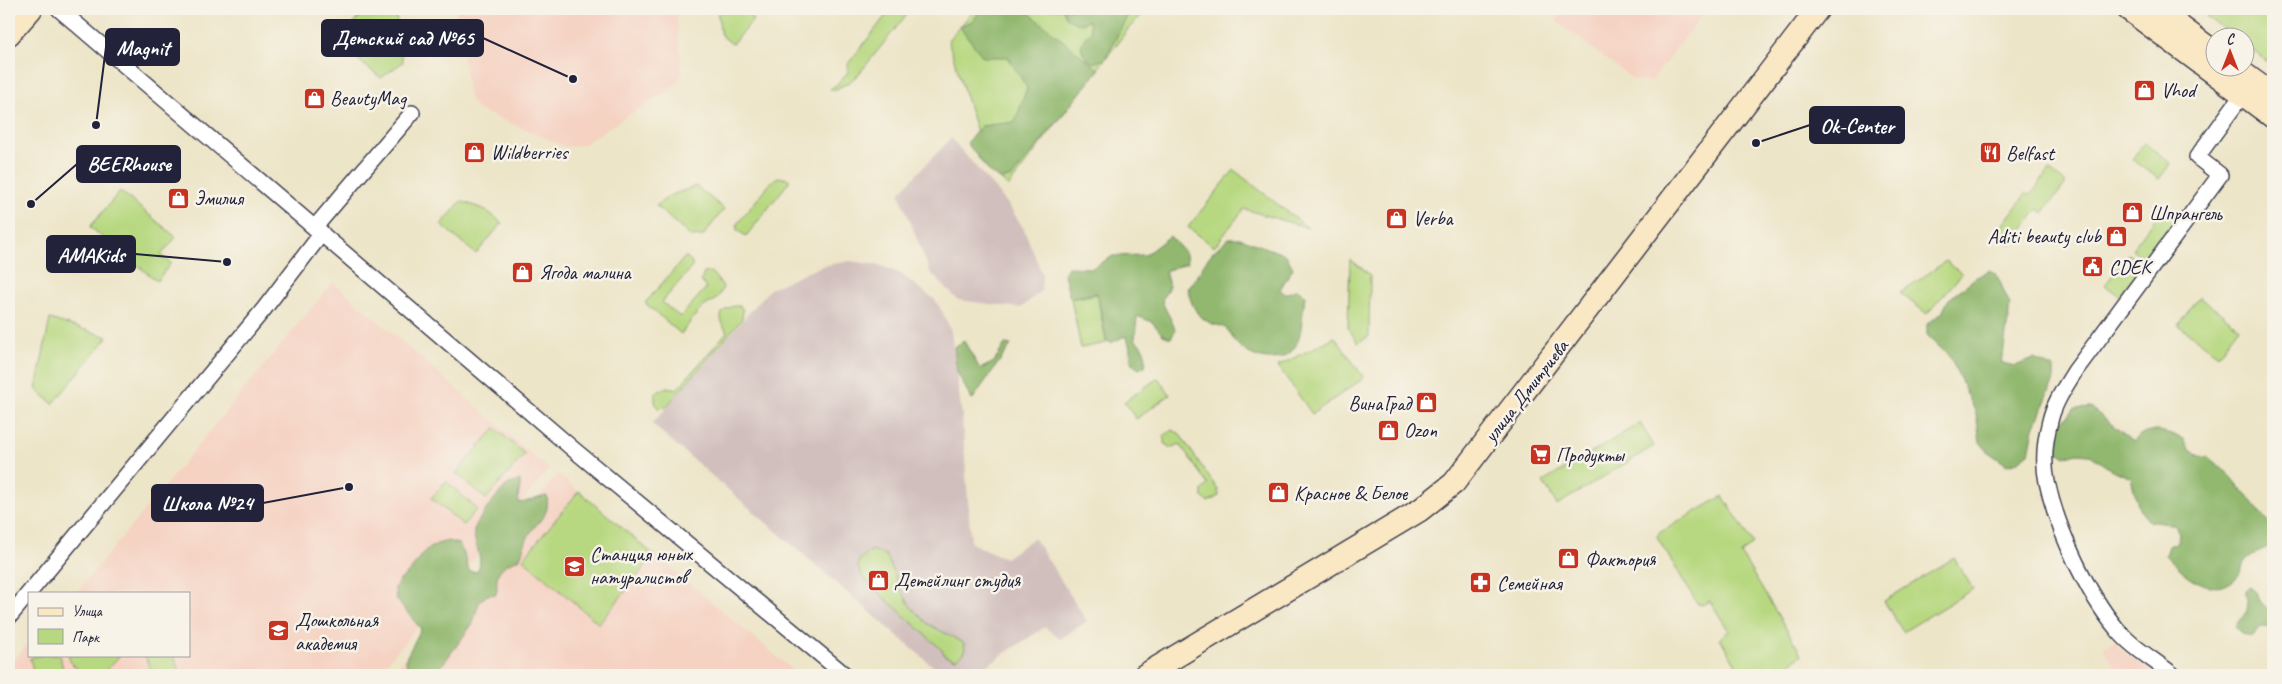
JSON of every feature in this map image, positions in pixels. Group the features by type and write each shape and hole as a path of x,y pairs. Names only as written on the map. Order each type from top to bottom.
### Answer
{"main road":[{"path":"9,34 31,9"},
{"name":"улица Дмитриева","path":"1145,675 1420,510 1454,483 1818,9"},
{"path":"2128,9 2273,116"},
{"path":"2171,13 2204,43"},
{"path":"2250,78 2273,95"}],"street":[{"path":"59,9 580,455 845,675"},
{"path":"2173,675 2117,629 2100,605 2070,549 2054,507 2046,480 2045,449 2050,421 2058,399 2075,371 2220,175 2197,157 2243,94"},
{"path":"30,592 264,309 318,230 412,113"},
{"path":"9,617 28,594"}],"shaded area":[{"path":"456,9 676,9 682,73 677,84 582,145 566,147 477,109 469,98"},
{"path":"1566,9 1706,9 1651,82 1634,80 1556,21"},
{"path":"951,138 1007,203 1024,229 1042,274 1041,291 1021,308 958,300 930,272 899,193"},
{"path":"850,261 879,265 901,274 935,300 943,313 951,331 962,417 971,543 1005,558 1034,538 1087,621 1060,639 1045,627 972,675 943,675 652,424 770,289 822,266"},
{"path":"333,282 549,469 377,675 9,675 9,666 28,643 28,656 190,656 190,592 77,592"},
{"name":"Станция юных натуралистов","path":"558,474 799,675 390,675"},
{"path":"2114,641 2125,653 2157,675 2119,675 2103,648"}],"green space":[{"path":"717,9 744,9 753,20 732,44 721,35"},
{"path":"891,9 909,9 908,13 858,75 848,83 832,91 830,89 848,72 848,64"},
{"path":"975,9 1148,9 1129,28 1008,187 987,164 948,40"},
{"path":"981,9 1024,9 1099,70 1012,177 1002,180 990,173 967,143 981,126 1015,122 1027,88 1008,57 983,57 959,26 973,21"},
{"path":"1063,9 1131,9 1105,59 1093,63 1082,51 1082,43 1091,31 1089,20 1080,24 1069,20"},
{"path":"2213,9 2273,9 2273,66 2254,52 2254,28 2222,28 2206,17"},
{"path":"364,11 378,16 396,15 403,62 381,78 358,59 349,47 347,40 351,27"},
{"path":"2144,143 2171,163 2159,179 2132,159"},
{"path":"1234,170 1308,228 1244,209 1214,247 1188,227"},
{"path":"2049,170 2066,183 2043,213 2038,209 2011,245 1996,234 2026,193 2030,196"},
{"path":"778,177 789,179 789,182 746,236 737,230 737,224 772,181"},
{"path":"696,186 724,209 703,236 691,237 656,206 669,196"},
{"path":"120,191 176,237 161,255 171,263 157,281 90,227"},
{"path":"461,201 486,210 502,223 476,254 441,225"},
{"path":"2162,210 2176,220 2146,260 2132,249"},
{"path":"1170,236 1186,254 1187,263 1165,271 1169,286 1162,300 1175,331 1171,338 1163,335 1152,322 1137,316 1135,339 1143,348 1146,357 1145,366 1139,369 1132,364 1129,344 1125,336 1111,343 1107,341 1097,293 1070,298 1064,274 1068,267 1092,268 1113,256 1145,255"},
{"path":"1229,238 1240,238 1286,255 1293,268 1280,289 1285,294 1298,289 1305,296 1298,341 1287,355 1271,359 1262,358 1245,351 1236,343 1227,329 1202,318 1190,299 1188,288 1211,255"},
{"path":"2129,254 2143,264 2119,296 2105,285"},
{"path":"686,256 692,263 692,267 662,302 680,317 706,288 701,281 704,273 711,272 723,286 718,296 699,311 681,334 645,303"},
{"path":"1350,259 1370,275 1369,336 1358,343 1348,328"},
{"path":"1946,261 1962,274 1927,314 1900,293"},
{"path":"1990,270 1997,275 2010,305 2002,363 2015,366 2034,359 2054,368 2054,380 2034,428 2029,453 2017,462 2007,465 1987,451 1980,442 1976,413 1950,357 1927,335 1927,324 1942,313 1948,300 1975,278"},
{"path":"1097,294 1106,343 1081,348 1071,299"},
{"path":"2199,297 2239,327 2218,355 2178,325"},
{"path":"740,306 743,310 742,319 666,407 658,408 655,402 655,393 668,387 677,389 727,332 721,316 724,310"},
{"path":"50,319 108,337 53,404 36,389"},
{"path":"1335,337 1364,378 1312,414 1278,366"},
{"path":"964,341 980,369 994,362 1005,344 1011,345 972,400 957,372 954,347"},
{"path":"1158,378 1170,395 1136,419 1124,402"},
{"path":"2091,408 2134,442 2144,433 2150,431 2163,432 2183,439 2189,450 2199,456 2208,457 2230,475 2268,522 2273,529 2273,544 2246,560 2237,577 2228,584 2218,587 2208,586 2199,582 2181,570 2166,555 2169,546 2178,542 2179,533 2175,525 2149,521 2139,509 2131,478 2110,469 2089,454 2077,453 2065,457 2055,450 2060,425 2074,409"},
{"path":"1640,423 1654,446 1557,505 1543,482"},
{"path":"495,428 525,454 486,499 456,473"},
{"path":"1172,430 1179,433 1218,490 1219,496 1208,502 1202,497 1202,490 1208,485 1180,444 1170,448 1164,443 1164,436"},
{"path":"520,480 519,503 547,496 547,509 529,535 520,558 500,570 497,578 496,594 487,595 479,602 473,623 435,675 407,675 406,658 421,629 396,599 395,588 399,581 410,571 426,550 448,541 459,544 469,571 476,572 480,563 474,536 475,527 483,513 500,492 509,484"},
{"path":"446,481 477,509 463,525 431,498"},
{"path":"579,491 654,555 599,624 523,559"},
{"path":"1723,496 1753,543 1741,554 1802,655 1772,675 1742,675 1720,638 1729,631 1710,601 1702,605 1697,603 1657,537 1659,533"},
{"path":"872,550 886,555 901,590 911,607 928,624 964,643 965,652 956,659 945,656 942,650 863,578 858,568 859,560"},
{"path":"1954,558 1973,589 1903,632 1884,601"},
{"path":"2250,587 2256,592 2258,599 2273,614 2273,628 2261,627 2252,637 2240,632 2235,626 2244,617 2246,612 2248,605 2246,590"},
{"path":"60,656 64,675 34,675 30,658"},
{"path":"68,656 119,656 103,675 85,675 71,663"},
{"path":"145,656 174,656 180,675 152,675"}],"place":[{"name":"Детский сад №65","path":"573,79"},
{"name":"Vhod","path":"2145,90"},
{"name":"BeautyMag","path":"314,98"},
{"name":"Magnit","path":"96,125"},
{"name":"Ok-Center","path":"1756,143"},
{"name":"Wildberries","path":"475,152"},
{"name":"Belfast","path":"1990,153"},
{"name":"Эмилия","path":"178,198"},
{"name":"BEERhouse","path":"31,204"},
{"name":"Шпрангель","path":"2133,213"},
{"name":"Verba","path":"1397,218"},
{"name":"Aditi beauty club","path":"2117,236"},
{"name":"AMAKids","path":"227,262"},
{"name":"CDEK","path":"2093,267"},
{"name":"Ягода малина","path":"523,272"},
{"name":"ВинаГрад","path":"1427,403"},
{"name":"Ozon","path":"1388,430"},
{"name":"Продукты","path":"1540,455"},
{"name":"Школа №24","path":"349,487"},
{"name":"Красное & Белое","path":"1278,493"},
{"name":"Фактория","path":"1569,559"},
{"name":"Станция юных натуралистов","path":"574,566"},
{"name":"Детейлинг студия","path":"878,580"},
{"name":"Семейная","path":"1481,583"},
{"name":"Дошкольная академия","path":"279,631"}]}
